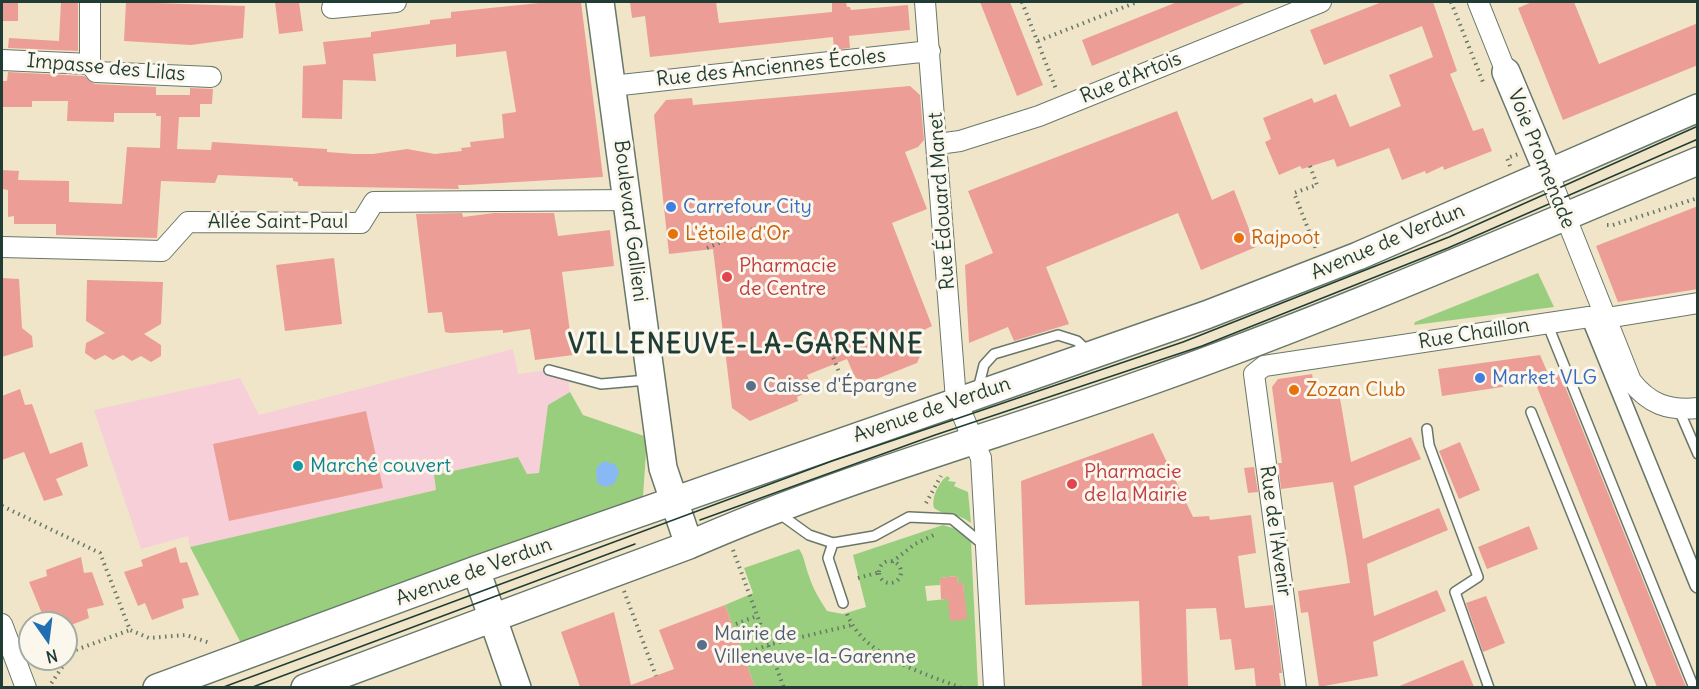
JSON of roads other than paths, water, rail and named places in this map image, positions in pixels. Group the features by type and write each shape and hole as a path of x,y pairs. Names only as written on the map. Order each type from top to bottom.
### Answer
{"main road":[{"name":"Boulevard Gallieni","path":"600,2 629,200 663,468 689,545"},
{"name":"Voie Promenade","path":"1506,72 1549,175"},
{"name":"Avenue de Verdun","path":"157,687 476,570 967,397 1094,355 1358,256 1549,175 1698,108"},
{"path":"318,685 493,617 689,545 731,526 975,439 1119,393 1305,325 1698,161"},
{"path":"476,570 516,687"}],"street":[{"path":"90,2 90,64"},
{"path":"332,8 396,2"},
{"name":"Rue Édouard Manet","path":"924,2 967,397"},
{"name":"Rue d'Artois","path":"938,144 960,141 1062,106 1321,2"},
{"name":"Voie Promenade","path":"1478,2 1506,72"},
{"name":"Rue des Anciennes Écoles","path":"612,86 930,51"},
{"name":"Impasse des Lilas","path":"2,60 90,64 96,72 212,77"},
{"name":"Voie Promenade","path":"1549,175 1565,216 1597,317 1698,585"},
{"name":"Allée Saint-Paul","path":"2,247 162,251 188,222 361,223 374,202 629,200"},
{"name":"Rue Chaillon","path":"1254,374 1264,366 1547,323 1698,303"},
{"path":"1597,317 1631,381 1640,392 1662,407 1688,409"},
{"name":"Rue de l'Avenir","path":"1254,374 1296,687"},
{"path":"967,397 981,458 994,687"},
{"path":"2,624 26,687"}],"lane":[{"path":"1547,323 1694,687"},
{"path":"549,370 601,384 650,379"},
{"path":"1688,409 1698,454"},
{"path":"1531,412 1642,687"},
{"path":"1426,429 1429,445 1478,577 1455,592 1489,687"},
{"path":"775,511 809,535 833,543 874,536 909,517 952,519 963,525 987,548"},
{"path":"833,543 828,558 843,603"}],"water":[{"path":"604,461 616,465 619,473 614,484 605,487 597,483 596,468"}],"tram line":[{"path":"221,688 832,461 1183,342 1449,237 1698,126"},
{"path":"700,520 935,435 1202,346 1448,248 1698,139"},
{"path":"250,688 635,544"}],"place":[{"name":"Carrefour City","path":"671,207"},
{"name":"L'étoile d'Or","path":"673,234"},
{"name":"Rajpoot","path":"1239,238"},
{"name":"Pharmacie de Centre","path":"727,277"},
{"name":"Market VLG","path":"1480,378"},
{"name":"Caisse d'Épargne","path":"751,386"},
{"name":"Zozan Club","path":"1294,390"},
{"name":"Marché couvert","path":"298,466"},
{"name":"Pharmacie de la Mairie","path":"1072,484"},
{"name":"Mairie de Villeneuve-la-Garenne","path":"702,645"}],"district":[{"name":"VILLENEUVE-LA-GARENNE","path":"746,346"}]}
